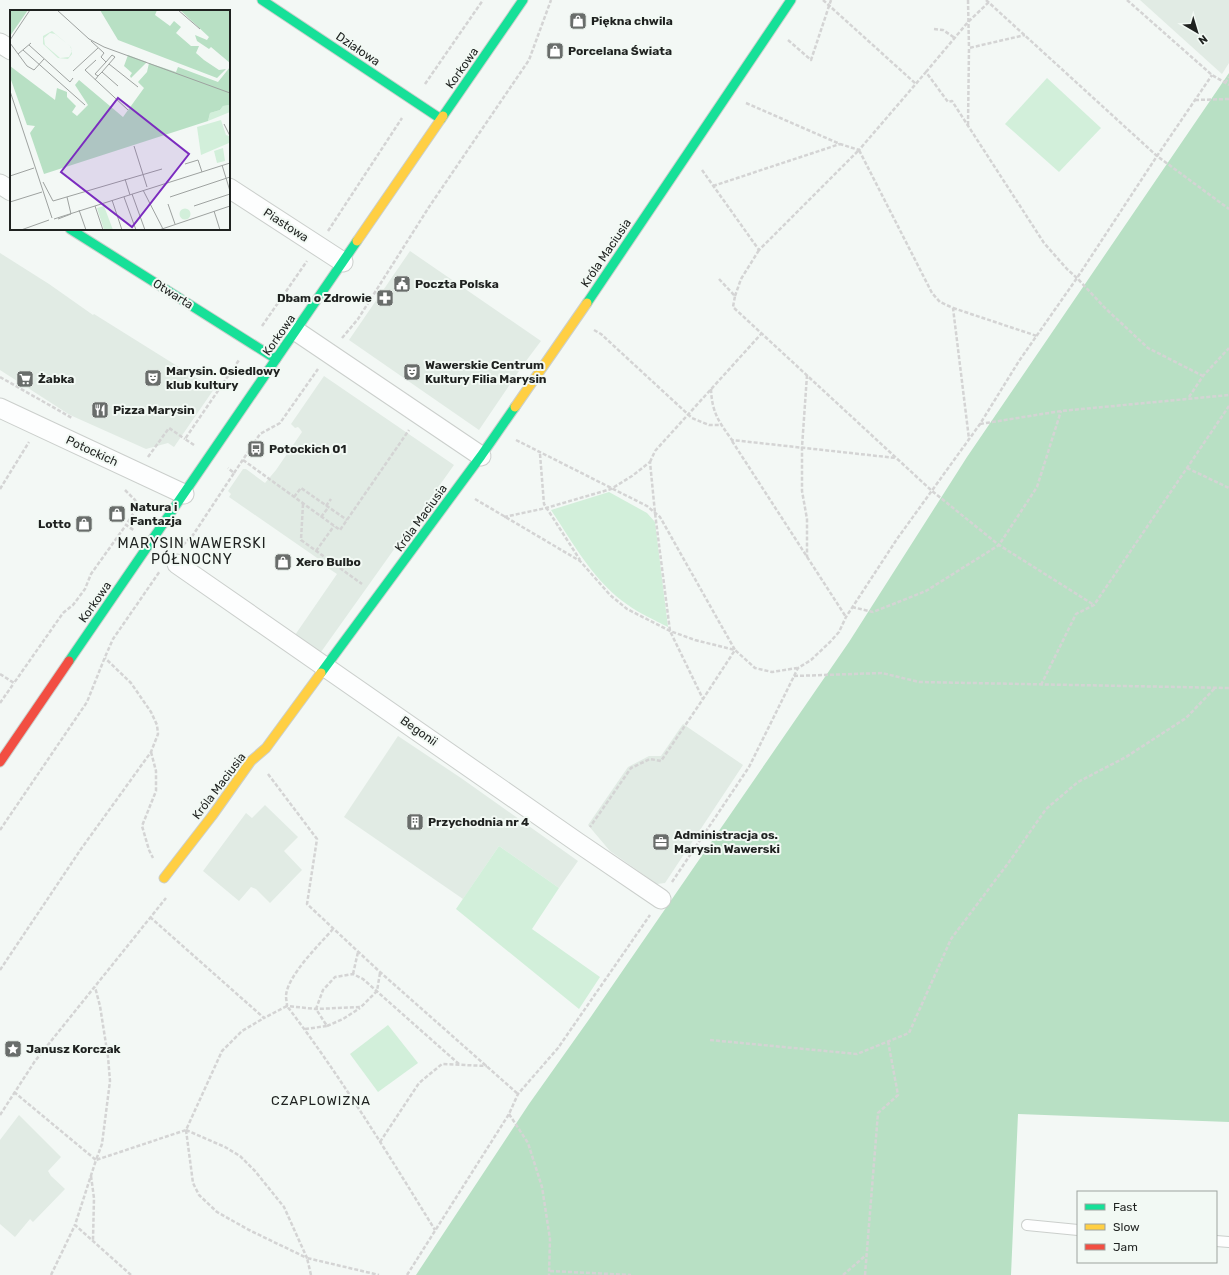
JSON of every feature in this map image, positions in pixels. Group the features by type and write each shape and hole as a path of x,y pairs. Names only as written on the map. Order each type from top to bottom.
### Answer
{"street":[{"name":"Działowa","path":"262,0 441,119"},
{"name":"Korkowa","path":"0,762 523,0"},
{"name":"Króla Maciusia","path":"164,878 212,816 251,761 266,748 327,667 481,456 577,318 791,0"},
{"path":"0,43 10,49"},
{"path":"0,184 10,190"},
{"name":"Piastowa","path":"230,189 343,262"},
{"name":"Otwarta","path":"72,230 276,359"},
{"path":"296,331 481,456"},
{"name":"Potockich","path":"0,408 184,494"},
{"name":"Begonii","path":"170,565 327,667 577,842 661,898"}],"lane":[{"path":"1027,1225 1077,1230"},
{"path":"1217,1241 1229,1242"}],"path":[{"path":"234,473 260,434 280,423 329,353 358,319 429,207 529,60 551,0"},
{"path":"823,0 916,84"},
{"path":"784,37 811,60 831,0"},
{"path":"968,0 968,126"},
{"path":"1126,0 1212,75 1229,86"},
{"path":"1094,604 999,545 932,491 733,306 735,296 741,279 759,250 859,150 987,1 1157,156 1229,209"},
{"path":"934,29 943,30 955,38"},
{"path":"969,48 1025,36"},
{"path":"926,72 948,102 952,101 1044,243 1067,269 1148,348 1203,376"},
{"path":"499,430 540,454 647,506 663,521 734,650 755,668 772,672 798,668 811,660 838,632 852,607 897,539 980,424 1019,361 1077,278 1212,75"},
{"path":"1225,83 1229,77"},
{"path":"1195,100 1229,99"},
{"path":"740,101 840,144 859,150 932,293 940,302 953,308 1037,336"},
{"path":"713,186 840,144"},
{"path":"701,169 759,250"},
{"path":"719,279 735,296"},
{"path":"953,308 969,440"},
{"path":"577,318 600,334 697,421 721,425"},
{"path":"504,517 546,508 611,488 632,476 650,462 655,451 762,333"},
{"path":"1188,398 1203,376 1229,348"},
{"path":"807,374 802,447 802,491 807,519 807,557"},
{"path":"0,377 75,420"},
{"path":"711,389 713,406 721,425 846,617"},
{"path":"980,424 1062,411 1229,395"},
{"path":"1041,685 1076,614 1094,604 1229,406"},
{"path":"852,607 873,612 926,591 999,545 1037,487 1062,411"},
{"path":"0,489 38,426"},
{"path":"243,460 340,530 410,430 405,426"},
{"path":"142,454 148,457 169,428 185,439"},
{"path":"732,440 896,458"},
{"path":"27,444 34,448"},
{"path":"540,454 544,504 580,561 610,595 627,609 670,631 695,640 734,650"},
{"path":"650,462 670,631 703,700"},
{"path":"1187,468 1229,488"},
{"path":"0,704 63,613 73,605 84,589 91,574 138,506 135,500 126,491 119,487"},
{"path":"294,497 301,488 347,520"},
{"path":"471,497 580,561"},
{"path":"321,517 331,499"},
{"path":"303,504 301,540 364,585"},
{"path":"126,525 152,542"},
{"path":"316,551 334,526"},
{"path":"0,830 87,702 113,639 170,565"},
{"path":"588,828 592,825 631,768 650,759 661,761 703,700 734,650"},
{"path":"0,970 81,849 151,752 158,734 157,725 151,712 131,683 105,657"},
{"path":"407,1275 509,1114 518,1094 558,1048 749,768 798,668"},
{"path":"794,676 882,673 919,682 1229,688"},
{"path":"0,674 14,683"},
{"path":"710,1040 857,1054 909,1033 951,939 1009,862 1046,809 1078,782 1126,758 1186,718 1215,688"},
{"path":"0,1115 35,1061 173,890 164,878 149,850 142,826 156,791 156,770 151,752"},
{"path":"268,774 317,839 306,904 380,972 518,1094"},
{"path":"150,917 264,1018"},
{"path":"333,929 298,969 286,995 287,1006 305,1029 380,1142 435,1230"},
{"path":"353,974 358,952"},
{"path":"305,1029 327,1026 361,1007 377,991 380,972"},
{"path":"316,1009 323,990 335,977 353,974 363,979 460,1065"},
{"path":"51,1275 75,1225 102,1144 110,1081 100,1006 95,986"},
{"path":"361,1007 316,1009 287,1006 242,1031 222,1051 186,1130 193,1183 198,1195 216,1212 267,1240 307,1258 379,1275"},
{"path":"316,1009 327,1026"},
{"path":"865,1275 865,1256 878,1112 898,1095 888,1041"},
{"path":"380,1142 419,1084 442,1064 488,1066"},
{"path":"14,1092 96,1160"},
{"path":"509,1114 528,1143 542,1187 550,1239 549,1275"},
{"path":"96,1160 186,1130 230,1150 240,1156 256,1171 284,1207 307,1258 311,1275"},
{"path":"91,1174 94,1198 93,1241"},
{"path":"75,1225 131,1275"},
{"path":"843,1275 865,1256"},
{"path":"550,1271 631,1275"}],"shaded area":[{"path":"1140,0 1229,0 1229,63 1222,74"},
{"path":"410,251 541,341 479,430 349,340"},
{"path":"0,253 49,284 93,315 94,314 214,389 174,447 168,443 146,449 70,415 0,370"},
{"path":"324,376 454,465 321,652 295,635 337,574 319,562 320,560 229,497 231,494 228,491 243,469 246,469 265,483 276,470 302,432 298,427 295,428 291,424"},
{"path":"683,724 743,765 665,883 657,884 610,851 588,825 628,767 649,756 661,756"},
{"path":"398,736 461,778 578,861 559,888 499,846 463,899 344,817"},
{"path":"265,805 298,837 284,851 302,870 270,903 256,889 251,887 239,901 203,871 246,813 252,818"},
{"path":"19,1115 61,1157 48,1171 51,1176 65,1189 33,1222 30,1219 15,1237 0,1224 0,1140"}],"green space":[{"path":"1229,73 1229,1122 1018,1114 1011,1275 416,1275 529,1104 849,642 967,457"},
{"path":"1047,78 1101,128 1059,172 1005,124"},
{"path":"609,492 647,513 655,522 668,627 643,614 616,596 594,574 551,510"},
{"path":"499,846 559,888 532,929 600,977 579,1009 456,909"},
{"path":"388,1025 418,1063 378,1092 350,1054"}],"traffic: fast":[{"path":"262,0 441,119"},
{"path":"443,116 523,0"},
{"path":"587,303 791,0"},
{"path":"72,230 276,359"},
{"path":"69,661 357,241"},
{"path":"321,673 481,456 515,407"}],"traffic: slow":[{"path":"357,241 443,116"},
{"path":"515,407 587,303"},
{"path":"164,878 212,816 251,761 266,748 321,673"}],"traffic: jam":[{"path":"0,762 69,661"}],"place":[{"name":"Piękna chwila","path":"578,21"},
{"name":"Porcelana Świata","path":"555,51"},
{"name":"Poczta Polska","path":"402,284"},
{"name":"Dbam o Zdrowie","path":"385,298"},
{"name":"Wawerskie Centrum Kultury Filia Marysin","path":"412,372"},
{"name":"Marysin. Osiedlowy klub kultury","path":"153,378"},
{"name":"Żabka","path":"25,379"},
{"name":"Pizza Marysin","path":"100,410"},
{"name":"Potockich 01","path":"256,449"},
{"name":"Natura i Fantazja","path":"117,514"},
{"name":"Lotto","path":"84,524"},
{"name":"Xero Bulbo","path":"283,562"},
{"name":"Przychodnia nr 4","path":"415,822"},
{"name":"Administracja os. Marysin Wawerski","path":"661,842"},
{"name":"Janusz Korczak","path":"13,1049"}],"district":[{"name":"MARYSIN WAWERSKI PÓŁNOCNY","path":"192,552"},
{"name":"CZAPLOWIZNA","path":"321,1100"}]}
